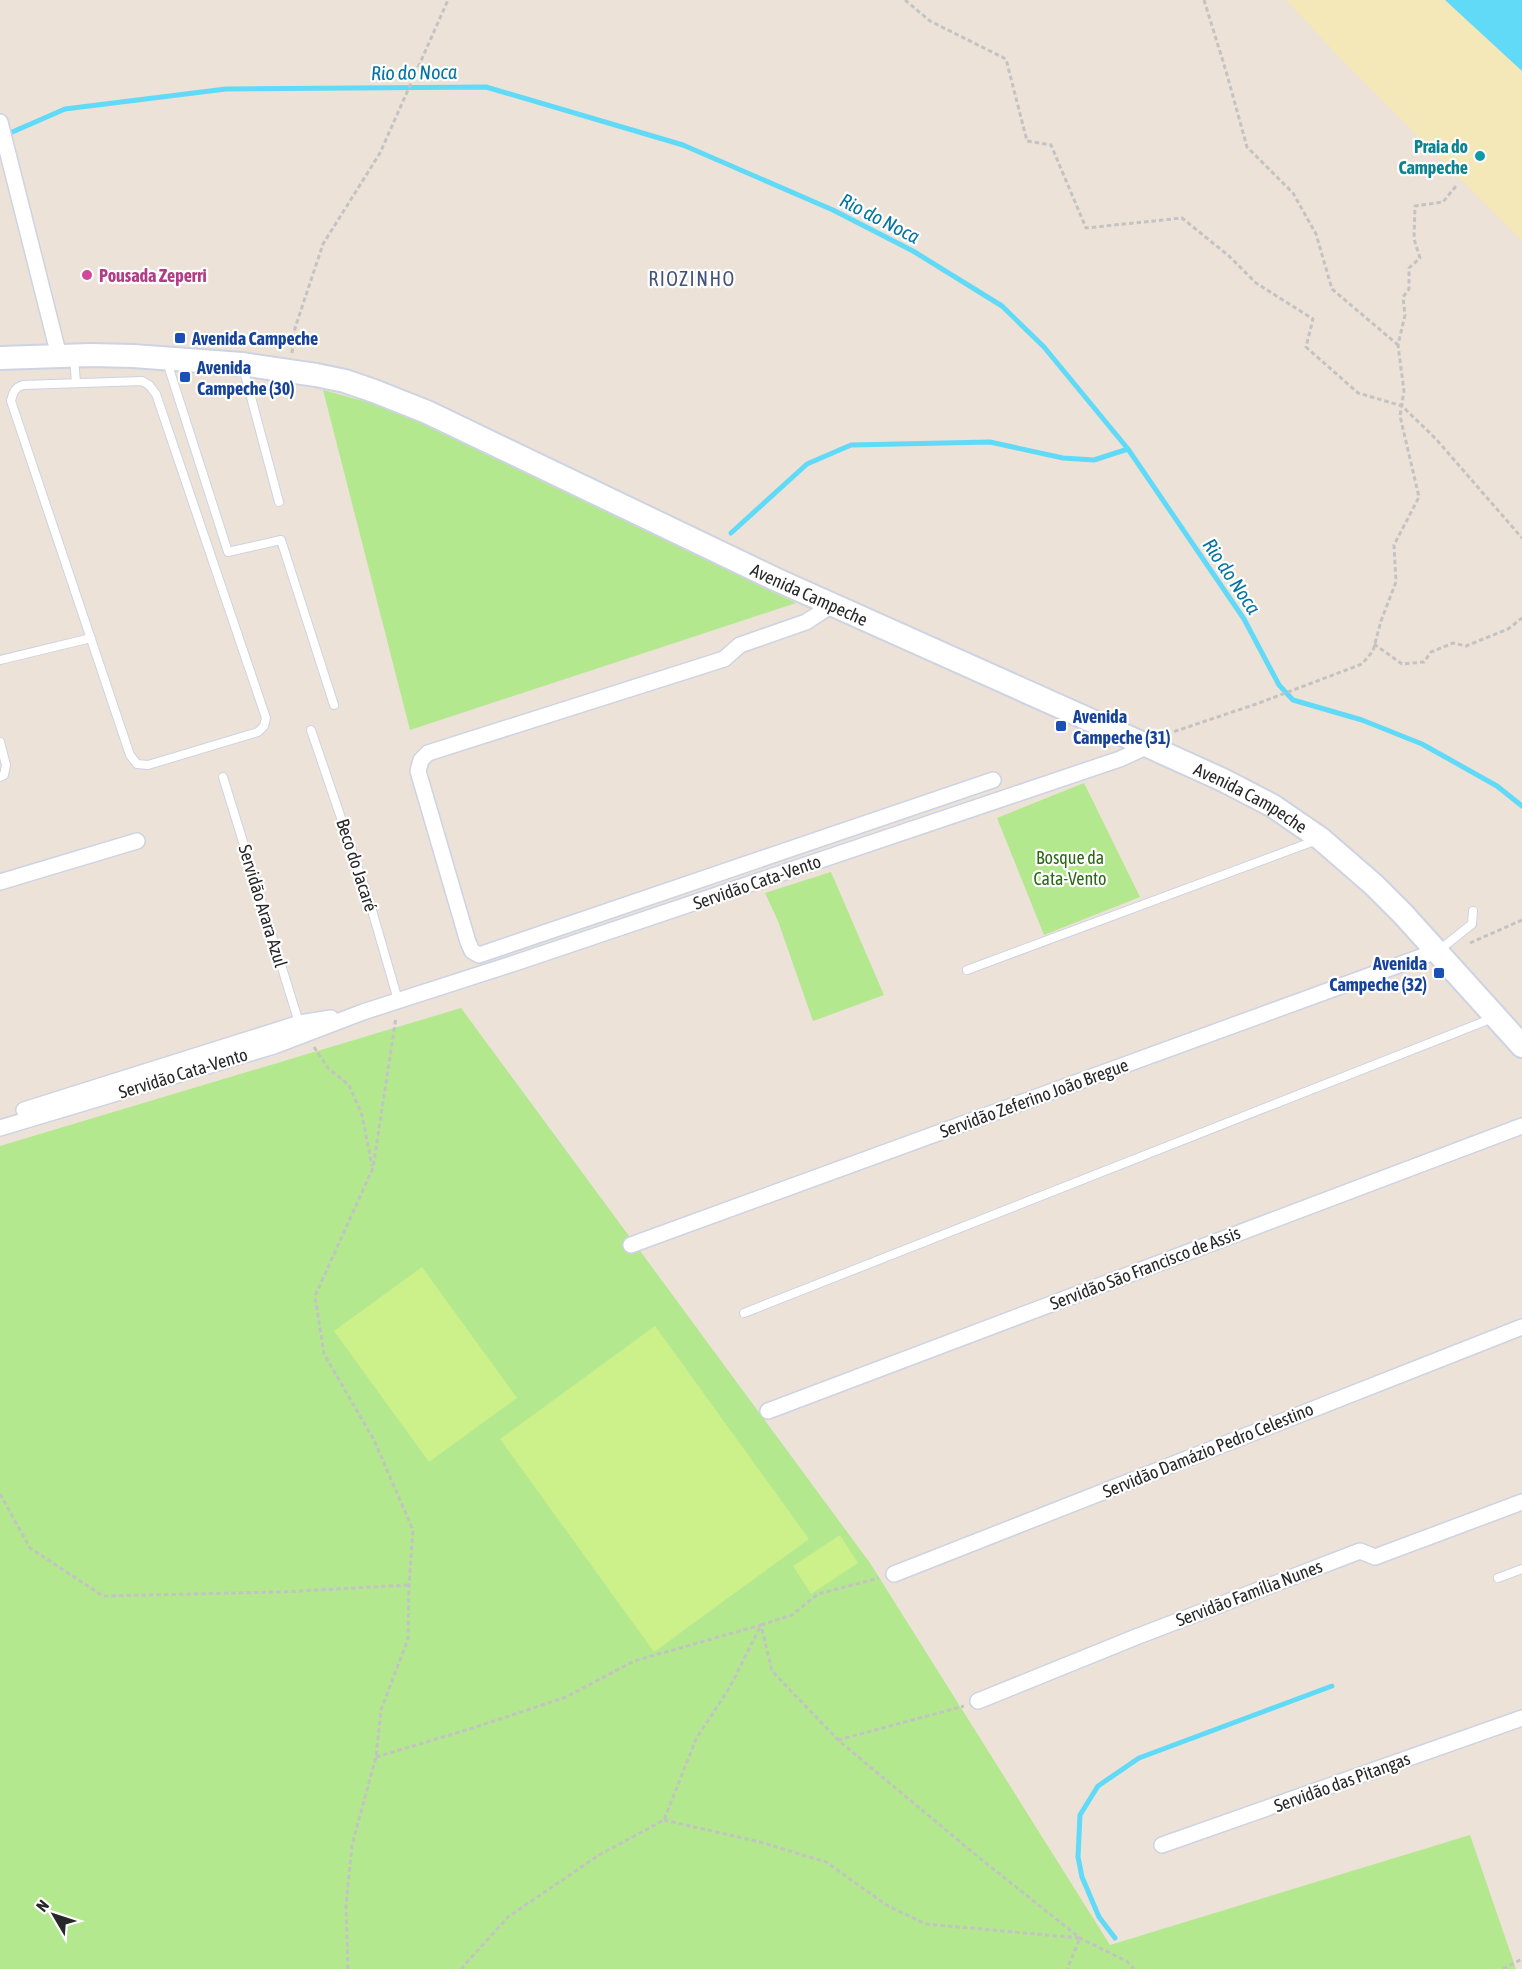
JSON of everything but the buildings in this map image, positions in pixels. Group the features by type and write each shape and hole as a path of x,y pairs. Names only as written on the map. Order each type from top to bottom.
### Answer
{"main road":[{"name":"Avenida Campeche","path":"0,358 165,357 242,364 345,381 427,412 702,545 1252,794 1321,839 1374,885 1439,953 1522,1046"}],"street":[{"path":"0,122 67,356"},
{"path":"832,605 806,622 740,645 724,659 428,753 421,760 418,771 472,951 479,955 993,780"},
{"name":"Servidão Cata-Vento","path":"0,1118 120,1085 363,1012 1120,759 1149,746"},
{"path":"0,882 137,841"},
{"path":"647,897 654,916"},
{"name":"Servidão Zeferino João Bregue","path":"631,1245 1439,953"},
{"name":"Servidão Cata-Vento","path":"0,1128 120,1085"},
{"name":"Servidão São Francisco de Assis","path":"768,1411 1522,1126"},
{"name":"Servidão Damázio Pedro Celestino","path":"894,1574 1522,1327"},
{"name":"Servidão Família Nunes","path":"978,1701 1128,1640 1360,1551 1375,1557 1522,1502"},
{"name":"Servidão das Pitangas","path":"1162,1845 1522,1718"}],"lane":[{"path":"67,356 76,382"},
{"path":"165,357 228,552 281,540 334,705"},
{"path":"242,364 279,502"},
{"path":"142,381 149,385 156,394 266,718 264,726 258,732 148,765 137,764 130,755 11,401 16,387 22,385 76,382 142,381"},
{"path":"0,660 91,638"},
{"name":"Beco do Jacaré","path":"311,730 369,900 398,1000"},
{"path":"0,742 6,765 4,775 0,777"},
{"name":"Servidão Arara Azul","path":"223,777 302,1029"},
{"path":"967,970 1321,839"},
{"path":"1439,953 1472,924 1473,911"},
{"path":"744,1313 1496,1017"},
{"path":"1498,1578 1522,1569"}],"path":[{"path":"289,370 296,328 322,244 380,153 448,0"},
{"path":"905,0 930,21 1006,59 1027,141 1051,145 1086,228 1182,218 1229,256 1256,283 1313,319 1306,347 1358,393 1402,406 1436,439 1522,538"},
{"path":"1204,0 1247,147 1293,193 1316,234 1332,289 1398,345"},
{"path":"1149,746 1165,734 1259,703 1362,664 1373,651 1381,621 1396,582 1394,544 1419,497 1400,416 1404,392 1398,345 1405,315 1403,297 1409,290 1409,268 1420,258 1414,239 1415,206 1443,202 1456,186"},
{"path":"1374,644 1394,660 1402,663 1424,662 1431,652 1453,643 1466,646 1508,629 1522,618"},
{"path":"1439,953 1522,920"},
{"path":"348,1969 346,1906 352,1845 376,1757 381,1710 408,1639 413,1530 374,1440 324,1354 315,1296 373,1168 398,1000"},
{"path":"302,1029 328,1068 349,1085 362,1114 373,1168"},
{"path":"0,1494 30,1548 103,1596 245,1593 409,1585"},
{"path":"376,1757 473,1728 566,1696 634,1661 792,1615 818,1594 894,1574"},
{"path":"761,1625 772,1671 838,1740 976,1856 1080,1938 1128,1962 1134,1969"},
{"path":"461,1969 508,1917 599,1855 664,1820 696,1739 730,1687 761,1625"},
{"path":"838,1740 978,1701"},
{"path":"664,1820 760,1842 826,1862 888,1906 926,1924 1080,1938"},
{"path":"1067,1969 1080,1938"},
{"path":"1503,1969 1522,1959"}],"green space":[{"path":"323,390 396,410 796,603 410,730"},
{"name":"Bosque da Cata-Vento","path":"1084,783 1140,897 1044,935 997,818"},
{"path":"831,872 884,995 813,1021 778,921 765,893"},
{"path":"461,1008 870,1563 1110,1945 1470,1835 1516,1969 0,1969 0,1146"},
{"path":"422,1267 517,1398 429,1462 334,1331"},
{"path":"655,1326 809,1539 654,1652 500,1439"},
{"path":"840,1535 858,1563 811,1594 793,1566"}],"sand":[{"name":"Praia do Campeche","path":"1286,0 1445,0 1522,71 1522,241 1339,57"}],"water":[{"path":"1445,0 1522,0 1522,71"}],"waterway":[{"name":"Rio do Noca","path":"10,133 65,109 226,89 486,87 683,145 833,210 913,251 1002,306 1044,347 1128,449 1244,619 1279,685 1293,700 1362,720 1422,744 1497,786 1522,806"},
{"path":"731,533 807,464 851,445 990,442 1063,458 1094,460 1128,449"},
{"path":"1115,1938 1099,1917 1082,1877 1078,1857 1080,1815 1098,1786 1139,1758 1332,1686"}],"place":[{"name":"Praia do Campeche","path":"1480,156"},
{"name":"Pousada Zeperri","path":"87,275"},
{"name":"Avenida Campeche","path":"180,338"},
{"name":"Avenida Campeche (30)","path":"185,377"},
{"name":"Avenida Campeche (31)","path":"1061,726"},
{"name":"Avenida Campeche (32)","path":"1439,973"}],"district":[{"name":"RIOZINHO","path":"692,278"}]}
